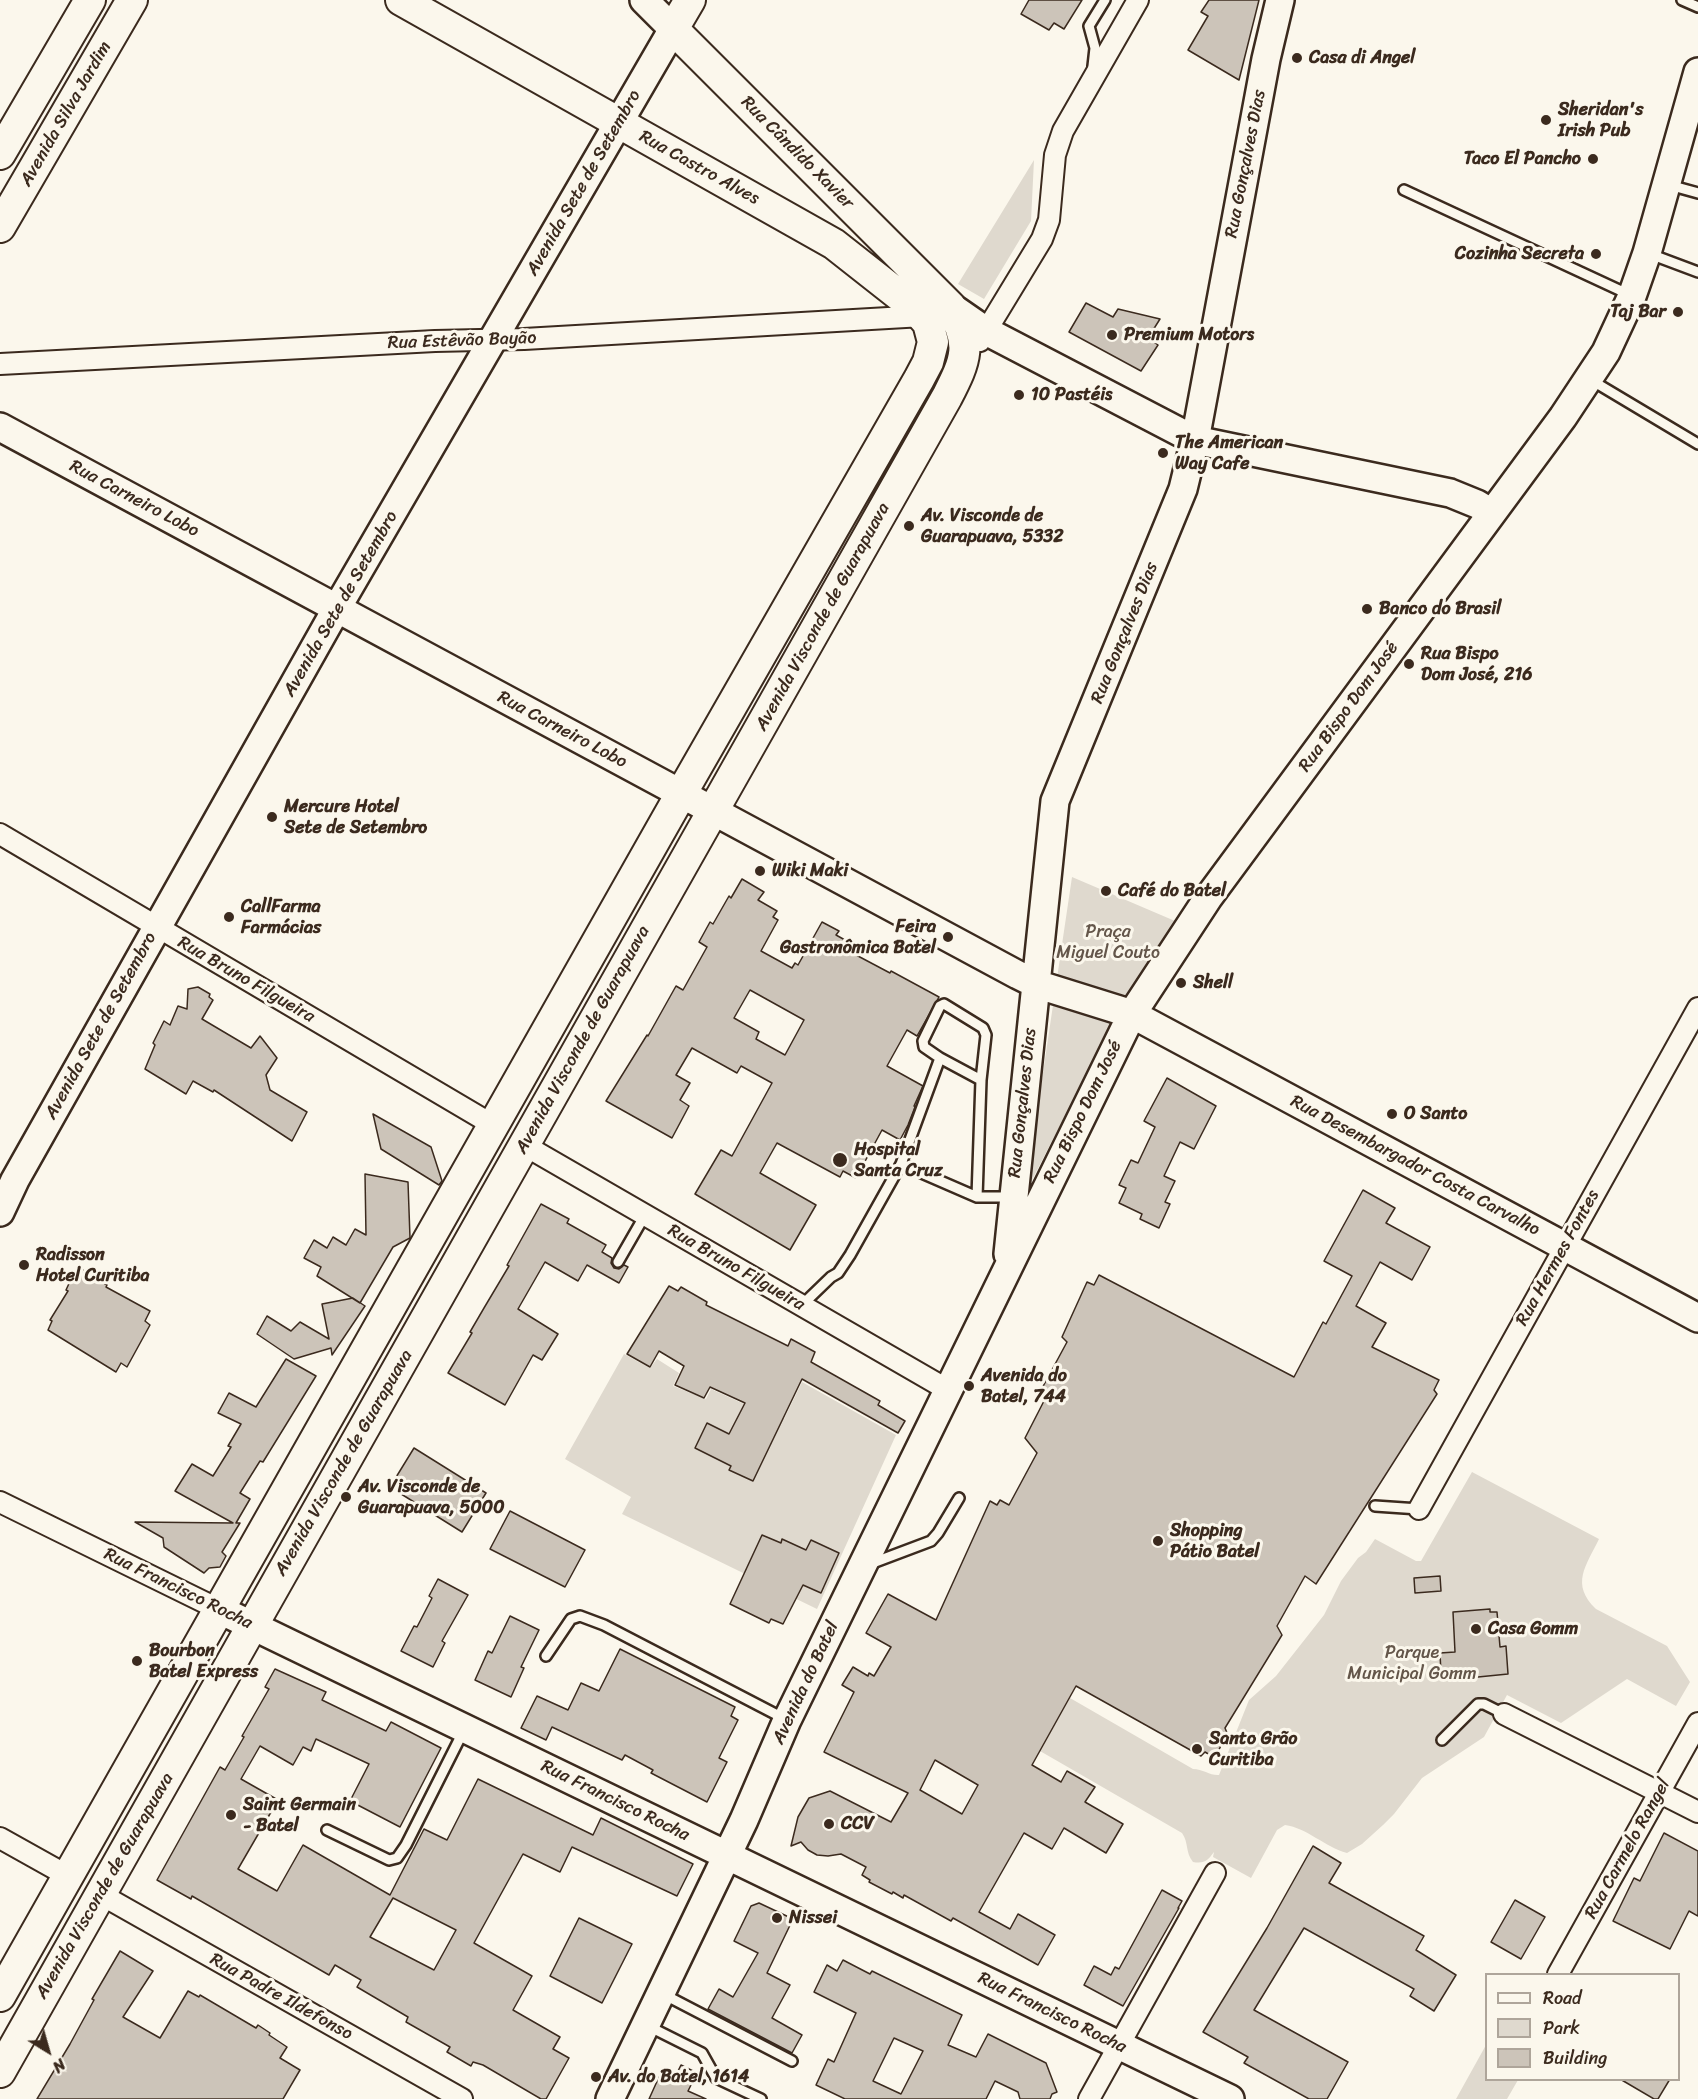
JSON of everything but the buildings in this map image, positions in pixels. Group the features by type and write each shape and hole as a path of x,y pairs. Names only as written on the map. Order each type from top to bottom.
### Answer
{"main road":[{"name":"Avenida Silva Jardim","path":"0,154 90,0"},
{"name":"Avenida Silva Jardim","path":"0,227 132,0"},
{"name":"Rua Castro Alves","path":"401,0 834,244 867,268 937,311"},
{"name":"Rua Cândido Xavier","path":"644,0 937,311 961,324 966,345 962,364 947,397"},
{"name":"Avenida Sete de Setembro","path":"0,1212 21,1170 337,608 690,0"},
{"name":"Rua Gonçalves Dias","path":"1006,1270 1055,801 1183,489 1195,440 1264,71 1280,0"},
{"name":"Rua Bispo Dom José","path":"1006,1270 1132,1014 1208,898 1492,513 1589,379 1610,343 1632,296 1647,253 1698,72"},
{"name":"Rua Cândido Xavier","path":"937,311 986,331 1195,440 1450,493 1492,513"},
{"name":"Avenida Visconde de Guarapuava","path":"0,1996 928,362 937,311"},
{"name":"Avenida Visconde de Guarapuava","path":"0,2072 947,397"},
{"name":"Rua Carneiro Lobo","path":"0,427 1036,984 1132,1014"},
{"path":"606,926 666,894"},
{"name":"Rua Desembargador Costa Carvalho","path":"1132,1014 1698,1318"},
{"name":"Avenida do Batel","path":"615,2097 646,2025 727,1856 787,1720 1006,1270"},
{"name":"Rua Francisco Rocha","path":"219,1609 1230,2099"},
{"path":"122,1781 185,1744"}],"street":[{"name":"Avenida Visconde de Guarapuava","path":"947,397 1046,230 1058,142 1137,0"},
{"name":"Rua Estêvão Bayão","path":"0,364 435,340 494,339 937,311"},
{"name":"Rua Bruno Filgueira","path":"0,834 494,1125"},
{"name":"Rua Hermes Fontes","path":"1419,1509 1698,1008"},
{"name":"Rua Bruno Filgueira","path":"524,1145 948,1390"},
{"name":"Rua Francisco Rocha","path":"0,1502 219,1609"},
{"path":"1504,1714 1698,1812"},
{"name":"Rua Carmelo Rangel","path":"1559,1973 1698,1723"},
{"path":"0,1838 68,1876"},
{"path":"1089,2099 1215,1873"},
{"name":"Rua Padre Ildefonso","path":"100,1894 462,2099"}],"lane":[{"path":"1087,88 1095,48 1089,26 1105,0"},
{"path":"1682,0 1698,7"},
{"path":"1667,184 1698,193"},
{"path":"1404,190 1632,296"},
{"path":"1647,253 1698,272"},
{"path":"1589,379 1698,444"},
{"path":"977,1197 981,1080 986,1035 983,1028 944,1004 940,1006 923,1041 924,1047 981,1080"},
{"path":"801,1306 838,1273 850,1255 901,1164 940,1058"},
{"path":"901,1164 977,1197 1012,1197"},
{"path":"618,1262 645,1215"},
{"path":"862,1566 895,1556 930,1541 938,1533 958,1498"},
{"path":"1375,1506 1419,1509"},
{"path":"546,1656 571,1619 580,1617 604,1625 787,1720"},
{"path":"1442,1740 1478,1704 1484,1704 1504,1714"},
{"path":"327,1830 389,1860 397,1858 465,1728"},
{"path":"661,1993 792,2061"},
{"path":"646,2025 702,2053 716,2078 761,2099"}],"green space":[{"path":"1034,160 1031,221 984,299 958,284"},
{"name":"Praça Miguel Couto","path":"1072,877 1175,921 1113,1021 1025,1194"},
{"path":"624,1354 650,1368 657,1359 679,1373 673,1386 706,1399 711,1389 744,1404 747,1400 784,1419 802,1382 896,1435 817,1609 622,1514 631,1497 565,1459"},
{"name":"Parque Municipal Gomm","path":"1472,1472 1599,1539 1585,1566 1583,1575 1582,1583 1588,1600 1596,1609 1667,1646 1690,1682 1676,1706 1627,1679 1561,1723 1507,1695 1484,1737 1422,1778 1394,1814 1362,1844 1347,1853 1301,1830 1285,1825 1277,1830 1251,1878 1213,1857 1214,1852 1206,1861 1193,1862 1182,1833 1040,1751 1070,1698 1193,1769 1219,1775 1249,1700 1276,1676 1324,1615 1341,1581 1358,1558 1366,1552 1375,1539 1416,1561 1421,1561"},
{"path":"1485,2047 1485,2081 1517,2081 1507,2099 1456,2099"}],"place":[{"name":"Casa di Angel","path":"1297,58"},
{"name":"Sheridan's Irish Pub","path":"1546,120"},
{"name":"Taco El Pancho","path":"1593,159"},
{"name":"Cozinha Secreta","path":"1596,254"},
{"name":"Taj Bar","path":"1678,312"},
{"name":"Premium Motors","path":"1112,335"},
{"name":"10 Pastéis","path":"1019,395"},
{"name":"The American Way Cafe","path":"1163,453"},
{"name":"Av. Visconde de Guarapuava, 5332","path":"909,526"},
{"name":"Banco do Brasil","path":"1367,609"},
{"name":"Rua Bispo Dom José, 216","path":"1409,664"},
{"name":"Mercure Hotel Sete de Setembro","path":"272,817"},
{"name":"Wiki Maki","path":"760,871"},
{"name":"Café do Batel","path":"1106,891"},
{"name":"CallFarma Farmácias","path":"229,917"},
{"name":"Feira Gastronômica Batel","path":"948,937"},
{"name":"Shell","path":"1181,983"},
{"name":"O Santo","path":"1392,1114"},
{"name":"Hospital Santa Cruz","path":"840,1160"},
{"name":"Radisson Hotel Curitiba","path":"24,1265"},
{"name":"Avenida do Batel, 744","path":"969,1386"},
{"name":"Av. Visconde de Guarapuava, 5000","path":"346,1497"},
{"name":"Shopping Pátio Batel","path":"1158,1541"},
{"name":"Casa Gomm","path":"1476,1629"},
{"name":"Bourbon Batel Express","path":"137,1661"},
{"name":"Santo Grão Curitiba","path":"1197,1749"},
{"name":"Saint Germain - Batel","path":"231,1815"},
{"name":"CCV","path":"829,1824"},
{"name":"Nissei","path":"777,1918"},
{"name":"Av. do Batel, 1614","path":"596,2077"}]}
